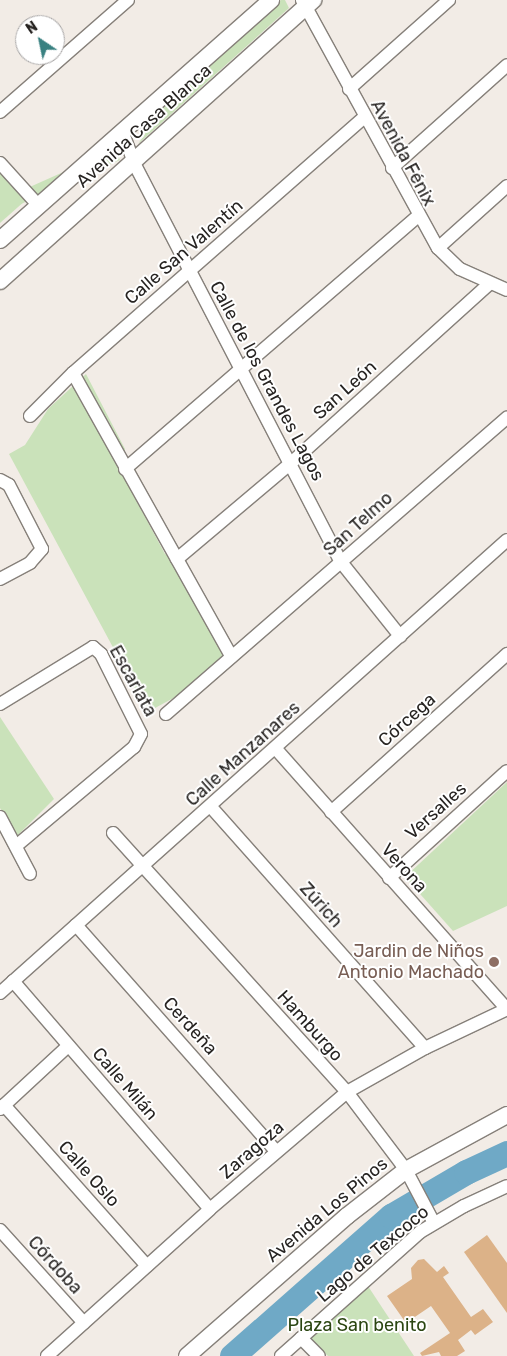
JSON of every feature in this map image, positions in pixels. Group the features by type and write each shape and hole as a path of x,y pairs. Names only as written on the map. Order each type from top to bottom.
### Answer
{"street":[{"path":"0,112 128,0"},
{"name":"Avenida Casa Blanca","path":"0,240 271,0"},
{"path":"349,89 449,0"},
{"name":"Avenida Casa Blanca","path":"0,281 134,163 307,2"},
{"name":"Avenida Fénix","path":"307,2 349,89 418,216 438,248 460,269 489,284 507,290"},
{"path":"392,168 507,65"},
{"name":"Calle San Valentín","path":"30,416 42,401 73,373 364,117"},
{"name":"Calle de los Grandes Lagos","path":"122,131 134,163 341,562 400,636"},
{"path":"0,162 39,206"},
{"path":"438,248 507,186"},
{"path":"125,468 418,216"},
{"name":"San León","path":"177,559 291,463 489,284"},
{"path":"73,373 232,658"},
{"name":"San Telmo","path":"166,714 507,418"},
{"path":"0,480 9,486 42,549 30,563 0,580"},
{"name":"Calle Manzanares","path":"0,993 211,807 507,540"},
{"name":"Escarlata","path":"0,704 93,647 99,650 141,734 134,747 16,846"},
{"name":"Córcega","path":"331,812 507,654"},
{"name":"Verona","path":"276,748 389,878 507,1009"},
{"name":"Versalles","path":"389,878 507,771"},
{"name":"Zúrich","path":"211,807 425,1048"},
{"path":"0,817 30,874"},
{"name":"Hamburgo","path":"113,833 141,867 347,1092 406,1170 434,1223"},
{"name":"Cerdeña","path":"76,925 276,1151"},
{"name":"Calle Milán","path":"14,981 210,1209"},
{"name":"Zaragoza","path":"47,1356 210,1209 347,1092 425,1048 507,1009"},
{"path":"2,1107 68,1046"},
{"name":"Calle Oslo","path":"2,1107 147,1266"},
{"name":"Avenida Los Pinos","path":"187,1356 347,1216 406,1170 507,1115"},
{"name":"Lago de Texcoco","path":"282,1356 316,1324 434,1223 507,1186"},
{"name":"Córdoba","path":"0,1230 84,1323"},
{"path":"301,1338 319,1356"}],"green space":[{"path":"281,0 285,0 289,8 138,144 170,98"},
{"path":"115,149 120,160 0,213 0,200"},
{"path":"0,169 26,200 0,223"},
{"path":"86,374 125,449 121,472 165,554 184,560 229,638 222,660 192,688 155,708 144,705 9,454 25,445 48,409"},
{"path":"0,717 54,799 16,837 0,808"},
{"path":"507,782 507,906 453,931 405,877"},
{"name":"Plaza San benito","path":"362,1277 414,1356 328,1356 303,1333"}],"building":[{"path":"487,1235 507,1263 507,1313 464,1252"},
{"path":"424,1259 437,1272 444,1266 449,1273 443,1277 471,1317 483,1309 493,1322 475,1335 471,1330 458,1340 465,1351 457,1356 441,1356 439,1352 422,1356 420,1353 450,1333 431,1306 406,1323 387,1296 412,1279 411,1268 418,1260"}],"waterway":[{"path":"232,1356 391,1216 466,1172 507,1153"}],"place":[{"name":"Jardin de Niños Antonio Machado","path":"494,962"}]}
